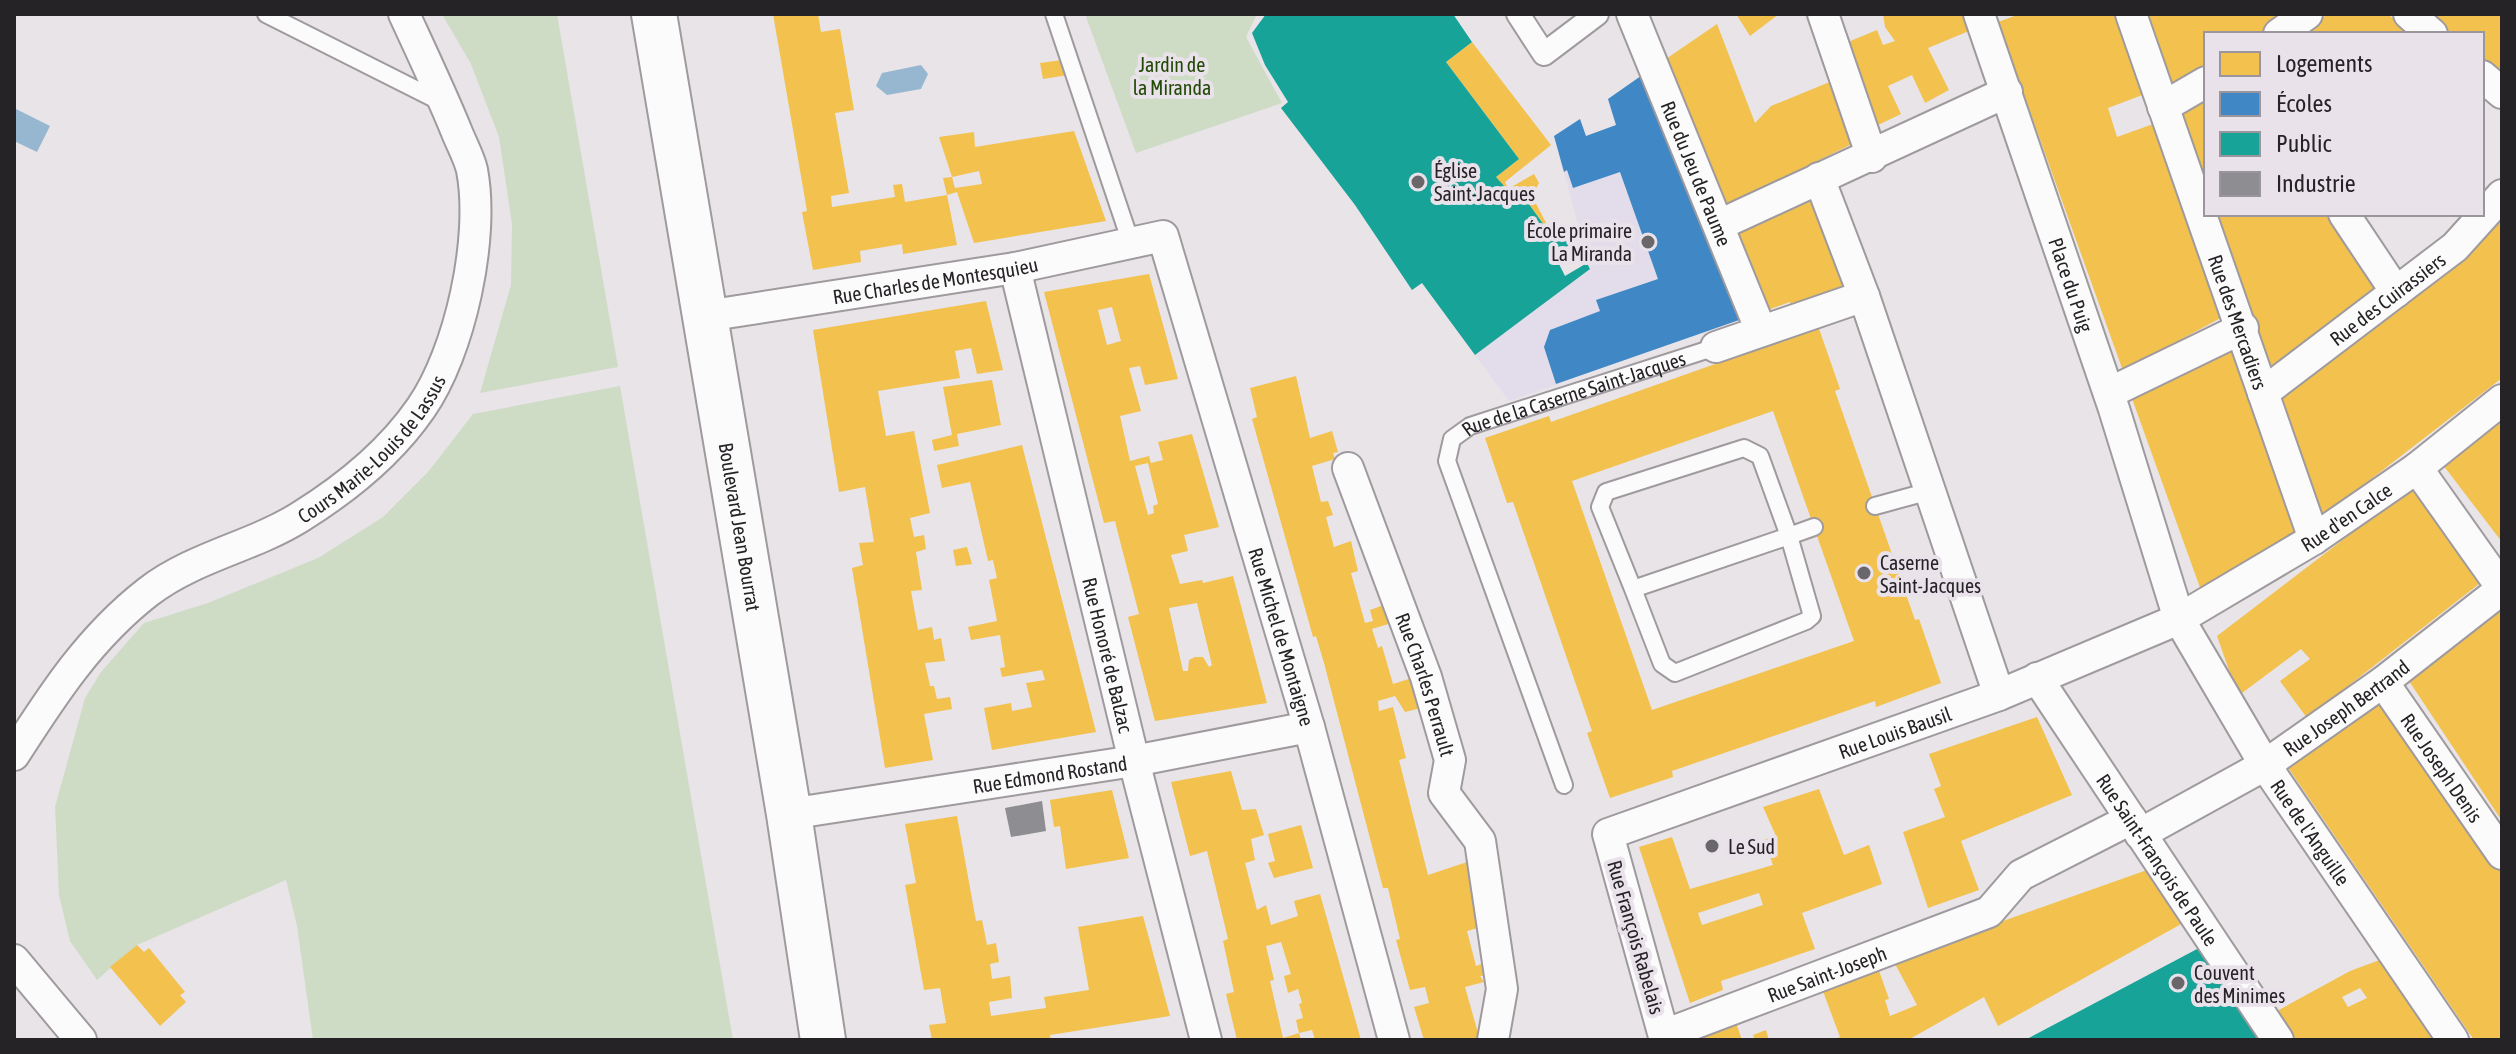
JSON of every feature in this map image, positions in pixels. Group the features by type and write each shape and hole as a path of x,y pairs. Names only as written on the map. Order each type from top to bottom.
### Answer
{"main road":[{"name":"Boulevard Jean Bourrat","path":"654,14 789,814 823,1040"}],"street":[{"name":"Cours Marie-Louis de Lassus","path":"14,755 73,666 99,635 149,591 182,569 297,519 331,497 383,452 419,412 429,395 463,310 475,238 472,169 404,14"},
{"path":"1518,14 1544,54 1597,14"},
{"name":"Rue du Jeu de Paume","path":"1632,14 1761,331"},
{"path":"1823,14 1872,157"},
{"name":"Rue des Mercadiers","path":"2131,14 2243,328 2314,539"},
{"path":"2282,32 2307,14"},
{"path":"2409,14 2430,32"},
{"name":"Place du Puig","path":"1983,15 2109,393 2179,619"},
{"path":"2484,78 2502,93"},
{"path":"2163,107 2204,83"},
{"path":"1719,225 1872,157 2007,92"},
{"path":"1819,178 1864,296 1999,695"},
{"name":"Rue des Cuirassiers","path":"2484,215 2502,195"},
{"path":"2345,216 2396,292"},
{"name":"Rue des Cuirassiers","path":"2263,393 2455,247 2483,216"},
{"name":"Rue Charles de Montesquieu","path":"706,316 1015,268 1163,236"},
{"name":"Rue Michel de Montaigne","path":"1163,236 1309,727 1394,1040"},
{"name":"Rue Honoré de Balzac","path":"1015,268 1134,761 1206,1040"},
{"name":"Rue de la Caserne Saint-Jacques","path":"1716,347 1864,296"},
{"path":"2109,393 2243,328"},
{"name":"Rue d'en Calce","path":"2179,619 2314,539 2417,468 2502,400"},
{"name":"Rue Charles Perrault","path":"1348,468 1426,677 1450,760 1444,793 1480,841 1502,989 1493,1040"},
{"path":"2417,468 2502,589"},
{"name":"Rue Joseph Bertrand","path":"1989,912 2021,875 2136,827 2265,765 2383,682 2502,589"},
{"name":"Rue Louis Bausil","path":"1608,834 1999,695 2179,619"},
{"name":"Rue de l'Anguille","path":"2179,619 2265,765 2453,1040"},
{"name":"Rue Saint-François de Paule","path":"2037,678 2278,1040"},
{"name":"Rue Joseph Denis","path":"2383,682 2502,854"},
{"name":"Rue Edmond Rostand","path":"789,814 1134,761 1309,727"},
{"name":"Rue François Rabelais","path":"1608,834 1664,1038"},
{"name":"Rue Saint-Joseph","path":"1664,1038 1989,912"},
{"path":"14,960 81,1040"}],"lane":[{"path":"266,14 446,104"},
{"path":"1054,14 1131,243"},
{"name":"Rue de la Caserne Saint-Jacques","path":"1564,785 1447,461 1452,439 1470,426 1716,347"},
{"path":"1744,448 1760,456 1789,536 1812,616 1675,673 1662,664 1633,589 1600,507 1606,492 1744,448"},
{"path":"1875,506 1930,491"},
{"path":"1633,589 1814,527"}],"shaded area":[{"name":"École primaire La Miranda","path":"1648,71 1742,319 1509,401 1475,355 1590,269 1554,136 1580,119 1586,136 1616,125 1608,99"}],"green space":[{"path":"442,14 557,14 618,367 480,393 511,285 512,224 499,137 471,64"},
{"name":"Jardin de la Miranda","path":"1085,14 1257,14 1246,37 1282,103 1136,153"},
{"path":"620,386 733,1040 313,1040 297,926 286,880 137,945 97,980 70,941 59,895 55,807 85,698 101,672 144,623 208,603 318,558 383,517 428,472 473,414"}],"water":[{"path":"921,65 928,74 921,89 887,95 876,86 882,73"},
{"path":"14,108 50,126 37,152 14,141"}],"building: Logements":[{"path":"773,14 818,14 821,32 840,29 854,110 835,113 849,193 831,196 832,207 895,197 893,185 902,184 905,202 947,195 957,245 903,254 902,244 860,251 861,262 813,270 802,212 807,211"},
{"path":"1736,14 1779,14 1750,36"},
{"path":"1883,14 1964,14 1969,31 1928,48 1949,90 1925,103 1912,75 1888,86 1901,114 1878,125 1848,42 1877,30 1883,45 1895,41 1885,27"},
{"path":"2020,14 2116,14 2145,94 2108,108 2117,137 2156,123 2226,315 2123,371 1998,22"},
{"path":"2144,14 2286,14 2263,32 2204,32 2204,69 2170,87"},
{"path":"2328,14 2388,14 2408,32 2304,32"},
{"path":"2435,14 2502,14 2502,74 2484,60 2484,32 2451,32 2432,17"},
{"path":"1717,24 1755,123 1771,106 1832,81 1854,143 1720,209 1663,61"},
{"path":"1472,42 1551,145 1505,182 1507,186 1503,189 1496,177 1519,159 1446,62"},
{"path":"1062,60 1068,75 1043,79 1040,63"},
{"path":"2204,98 2204,181 2179,114"},
{"path":"1074,131 1106,221 974,243 957,192 947,195 943,178 952,177 939,137 974,132 975,147","holes":["979,171 982,184 955,188 952,177"]},
{"path":"1534,174 1539,183 1532,196 1555,240 1526,200 1520,204 1508,189"},
{"path":"1813,192 1846,284 1792,307 1790,302 1762,312 1738,229"},
{"path":"2502,212 2502,378 2322,517 2279,396"},
{"path":"2217,216 2339,216 2382,284 2270,367"},
{"path":"1149,274 1178,379 1145,385 1140,366 1129,368 1141,411 1120,416 1130,461 1149,456 1151,463 1163,460 1158,442 1192,434 1219,527 1184,535 1188,551 1171,555 1180,584 1202,580 1203,583 1233,576 1267,703 1155,721 1128,617 1139,614 1115,521 1104,523 1044,292","holes":["1112,307 1121,341 1107,345 1098,310","1148,463 1158,504 1153,506 1154,513 1148,515 1135,466","1197,603 1212,665 1209,667 1203,657 1195,657 1189,660 1188,671 1183,671 1169,608"]},
{"path":"986,301 1003,370 977,374 971,348 955,351 960,378 878,391 886,436 914,431 930,513 910,518 914,537 924,535 926,549 916,552 922,590 911,591 918,630 932,627 934,640 941,638 945,661 925,663 930,686 934,686 937,699 950,697 952,709 924,714 933,760 885,768 852,568 863,565 859,543 874,542 865,487 839,492 813,330"},
{"name":"Caserne Saint-Jacques","path":"1817,323 1840,389 1835,391 1915,620 1919,619 1941,683 1876,707 1875,701 1672,771 1673,777 1610,798 1587,733 1592,731 1513,502 1507,503 1485,438 1549,416 1551,422 1752,351 1751,346","holes":["1773,411 1854,641 1652,710 1572,481"]},
{"path":"2234,344 2303,532 2203,596 2130,393"},
{"path":"1296,376 1310,438 1332,431 1338,452 1333,453 1335,459 1312,466 1321,502 1328,501 1333,515 1326,517 1334,547 1351,541 1358,571 1351,573 1365,623 1373,621 1370,610 1389,603 1395,622 1372,629 1378,648 1382,646 1393,684 1412,678 1421,708 1405,712 1395,696 1378,701 1379,711 1393,707 1406,758 1399,760 1428,875 1467,862 1477,919 1485,926 1467,931 1476,966 1484,963 1487,975 1480,976 1484,982 1465,987 1480,1040 1424,1040 1414,1007 1429,1003 1425,987 1410,990 1396,940 1400,939 1388,888 1383,888 1324,663 1316,636 1313,637 1252,419 1257,417 1250,388"},
{"path":"992,380 1001,425 957,434 959,446 934,451 932,440 952,435 943,387"},
{"path":"2502,418 2502,542 2443,465"},
{"path":"1022,445 1096,732 992,750 984,708 1011,703 1012,711 1032,707 1026,683 1045,680 1042,670 1002,677 1000,668 1005,667 1000,635 971,640 968,627 997,621 989,580 997,578 993,560 988,561 970,482 942,488 937,465"},
{"path":"2412,487 2484,580 2307,718 2280,681 2310,659 2301,649 2238,696 2217,636"},
{"path":"967,547 972,564 956,566 953,550"},
{"path":"2499,603 2502,608 2502,821 2405,675"},
{"path":"2381,694 2502,871 2502,1040 2474,1040 2287,766"},
{"path":"2037,717 2072,795 1961,841 1979,890 1928,908 1903,832 1945,817 1934,789 1941,786 1929,754"},
{"path":"1231,771 1242,810 1256,809 1264,835 1251,839 1255,860 1245,863 1257,910 1266,905 1271,925 1298,916 1294,901 1320,894 1361,1040 1315,1040 1312,1030 1299,1033 1301,1040 1237,1040 1226,994 1234,992 1223,941 1228,939 1207,851 1190,856 1171,782","holes":["1281,942 1291,974 1284,976 1288,993 1298,989 1302,1003 1299,1004 1303,1018 1296,1020 1299,1033 1283,1038 1270,981 1274,980 1266,946"]},
{"path":"1819,789 1844,855 1869,845 1882,884 1802,913 1815,949 1721,981 1723,990 1690,1003 1639,847 1672,837 1690,889 1773,865 1764,840 1776,836 1763,807","holes":["1759,893 1763,905 1702,925 1698,913"]},
{"path":"1112,790 1129,858 1066,869 1060,826 1054,827 1050,800"},
{"path":"957,816 976,921 982,920 987,945 996,943 999,962 990,964 992,979 1010,976 1012,998 989,1002 991,1016 1046,1008 1044,997 1089,990 1078,927 1143,916 1170,1016 1050,1035 1051,1040 932,1040 929,1025 946,1023 940,988 924,990 905,885 916,883 905,824"},
{"path":"1301,825 1313,868 1274,878 1268,863 1275,861 1268,834"},
{"path":"2147,870 2183,923 1998,1026 1984,997 1908,1040 1832,1040 1840,1037 1821,986 1877,965 1889,999 1885,1000 1890,1016 1917,1005 1893,960"},
{"path":"137,945 144,952 149,948 185,992 180,995 186,1002 160,1026 110,967"},
{"path":"2385,958 2440,1040 2296,1040 2277,1011 2350,971","holes":["2360,988 2367,998 2348,1007 2342,997"]},
{"path":"1734,1017 1742,1040 1691,1040"},
{"path":"1766,1030 1769,1040 1755,1040 1753,1035"}],"building: Écoles":[{"name":"École primaire La Miranda","path":"1648,71 1742,319 1556,384 1544,347 1550,330 1600,311 1596,300 1658,279 1620,172 1573,188 1567,170 1564,172 1554,136 1580,119 1586,136 1616,125 1608,99"}],"building: Public":[{"name":"Église Saint-Jacques","path":"1266,14 1453,14 1472,42 1446,62 1519,159 1496,177 1520,204 1526,200 1554,239 1565,237 1571,244 1554,254 1565,276 1587,263 1590,269 1475,355 1422,283 1412,290 1355,205 1281,108 1288,102 1265,65 1252,33"},
{"name":"Couvent des Minimes","path":"2199,948 2262,1040 2025,1040"}],"building: Industrie":[{"path":"1042,801 1046,831 1011,837 1005,808"}],"place":[{"name":"Église Saint-Jacques","path":"1418,182"},
{"name":"École primaire La Miranda","path":"1648,242"},
{"name":"Caserne Saint-Jacques","path":"1864,573"},
{"name":"Le Sud","path":"1712,846"},
{"name":"Couvent des Minimes","path":"2178,983"}]}
